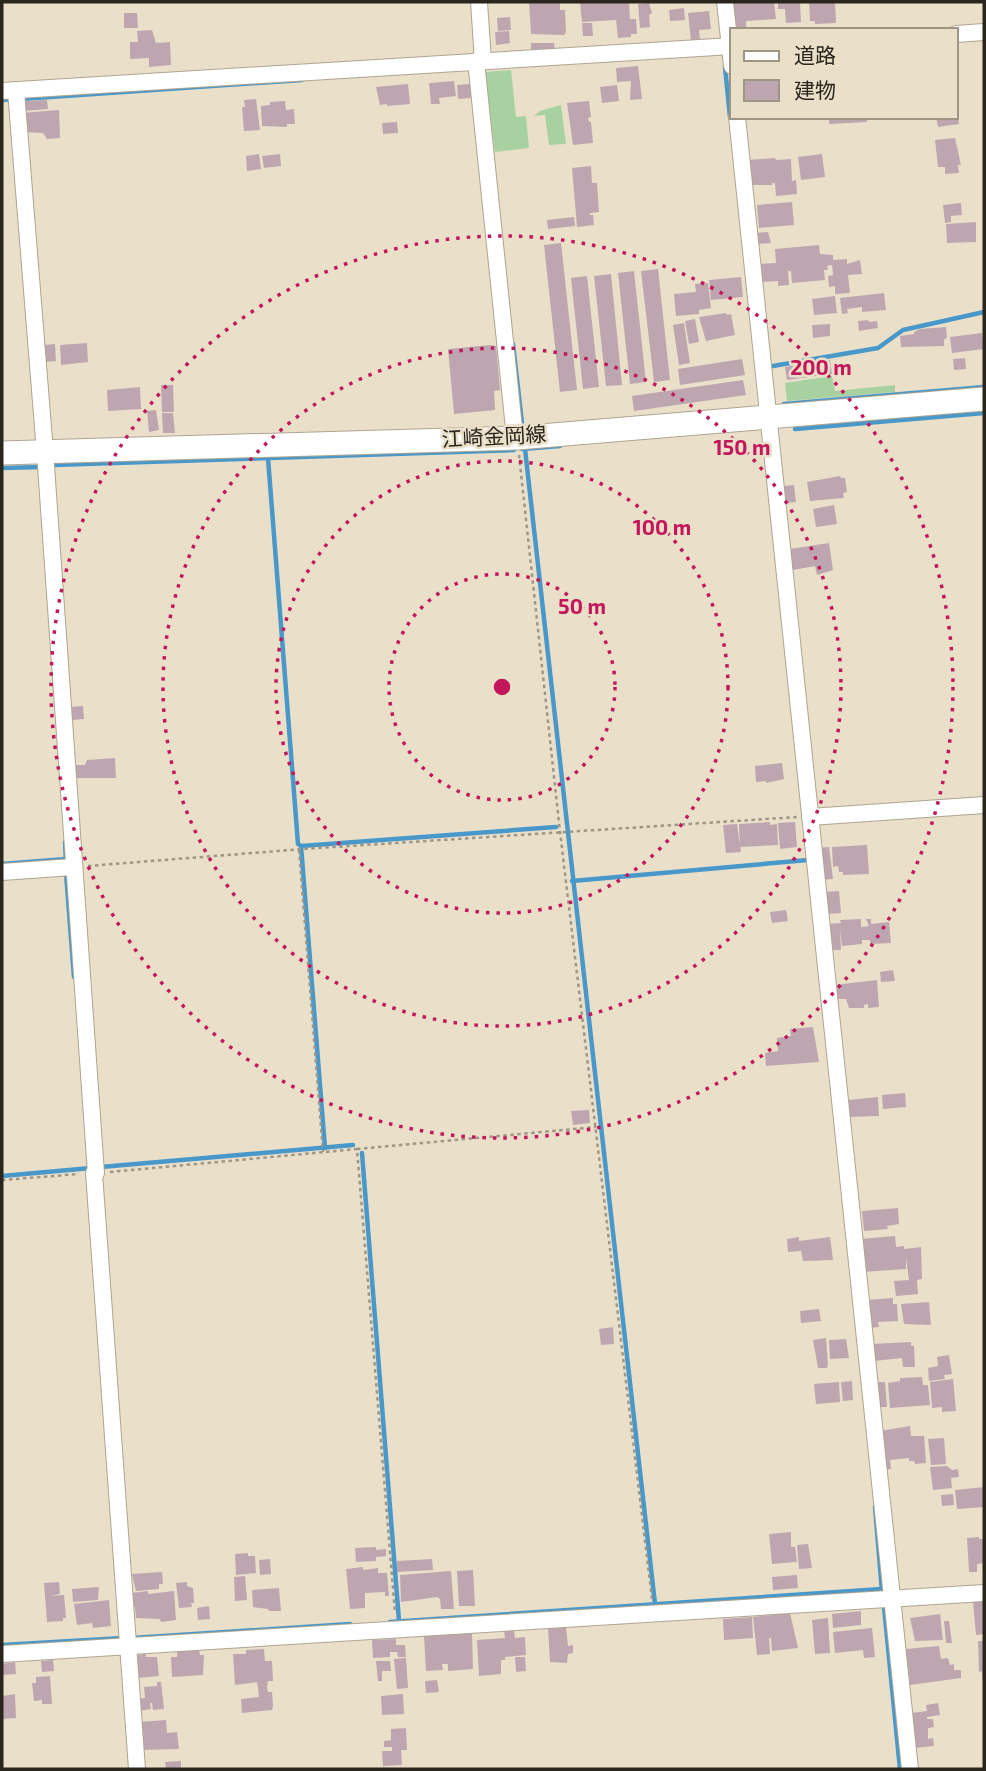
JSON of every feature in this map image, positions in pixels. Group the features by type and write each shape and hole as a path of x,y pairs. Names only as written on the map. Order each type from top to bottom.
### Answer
{"main road":[{"name":"江崎金岡線","path":"2,453 516,438 984,399"}],"street":[{"path":"479,2 480,61 516,438"},
{"path":"725,2 730,39"},
{"path":"958,34 984,32"},
{"path":"137,1769 45,452 9,91 730,46"},
{"path":"737,119 806,817 910,1769"},
{"path":"806,817 984,805"},
{"path":"2,872 73,867"},
{"path":"2,1654 128,1641 984,1593"}],"path":[{"path":"516,438 652,1601"},
{"path":"73,867 806,817"},
{"path":"301,850 323,1149"},
{"path":"2,1180 323,1149 357,1149 596,1127"},
{"path":"357,1149 395,1616"}],"green space":[{"path":"511,70 516,117 526,116 529,148 495,152 485,72"},
{"path":"561,105 566,144 549,145 545,115 534,116 540,111"},
{"path":"832,376 835,391 895,385 895,392 787,401 785,383"}],"building":[{"path":"529,2 560,2 560,10 565,10 564,35 531,34"},
{"path":"580,2 629,2 630,19 636,19 637,34 618,38 616,20 582,22"},
{"path":"730,2 774,2 776,19 746,21 746,28 733,28"},
{"path":"800,2 801,22 786,23 785,9 778,9 778,3"},
{"path":"809,2 835,2 836,23 815,24 815,21 810,21"},
{"path":"649,3 652,13 649,15 650,27 640,28 638,4"},
{"path":"684,8 685,20 670,21 669,10"},
{"path":"709,11 711,29 699,30 700,40 691,41 688,13"},
{"path":"124,13 137,13 138,28 124,28"},
{"path":"510,17 511,30 498,31 497,18"},
{"path":"582,23 592,23 593,36 583,36"},
{"path":"152,30 156,43 170,42 171,65 149,67 149,58 130,59 130,42 138,42 137,31"},
{"path":"509,31 510,43 496,45 495,32"},
{"path":"531,43 554,43 555,51 531,52"},
{"path":"638,66 642,99 630,100 631,81 617,82 616,68"},
{"path":"454,81 456,96 439,98 440,104 431,104 429,83"},
{"path":"408,84 410,104 380,105 376,87"},
{"path":"470,84 471,98 458,99 457,85"},
{"path":"617,85 619,101 602,103 600,87"},
{"path":"256,99 260,130 244,131 244,100"},
{"path":"47,100 48,109 24,111 23,101"},
{"path":"285,101 286,110 294,109 295,124 287,124 287,127 262,126 261,106"},
{"path":"589,101 591,117 588,118 591,122 593,143 573,145 567,103"},
{"path":"59,110 60,138 47,139 43,133 24,132 22,113"},
{"path":"958,117 959,124 938,127 936,119"},
{"path":"829,119 866,119 867,122 829,124"},
{"path":"397,122 398,133 383,134 382,123"},
{"path":"955,138 961,165 958,165 959,173 945,174 945,167 938,167 935,140"},
{"path":"259,154 261,169 247,171 246,156"},
{"path":"280,154 281,166 264,168 262,156"},
{"path":"822,154 825,177 801,180 798,157"},
{"path":"791,159 792,181 796,180 797,194 776,196 775,183 750,185 748,160"},
{"path":"591,166 592,183 597,183 599,212 590,213 593,215 594,225 577,227 572,168"},
{"path":"792,202 794,225 759,228 757,205"},
{"path":"961,203 962,215 951,216 951,222 945,223 943,205"},
{"path":"574,217 575,226 548,229 547,220"},
{"path":"976,222 976,242 947,243 946,224"},
{"path":"768,232 771,243 757,244 756,233"},
{"path":"561,243 577,390 560,392 544,245"},
{"path":"819,245 820,254 833,255 833,260 847,259 847,264 860,260 862,274 848,275 850,293 835,294 835,286 829,287 828,276 833,275 832,265 827,266 828,270 824,270 825,280 792,283 791,271 788,271 789,285 778,286 778,281 760,282 758,264 776,263 775,249"},
{"path":"658,269 670,380 654,382 641,271"},
{"path":"634,271 646,382 630,384 618,273"},
{"path":"611,274 622,385 606,386 594,276"},
{"path":"587,276 599,387 583,389 571,278"},
{"path":"741,277 743,297 711,300 709,280"},
{"path":"708,283 711,308 699,310 699,314 676,316 674,294 696,292 695,284"},
{"path":"884,293 886,310 862,312 862,307 847,309 848,313 842,314 840,298"},
{"path":"835,296 837,313 814,315 812,299"},
{"path":"731,314 735,335 706,341 699,317"},
{"path":"695,319 699,342 689,344 685,321"},
{"path":"858,321 877,321 878,328 859,331"},
{"path":"684,323 690,363 679,365 673,325"},
{"path":"830,324 830,336 813,338 812,325"},
{"path":"946,327 944,346 901,347 900,336 914,334 920,329"},
{"path":"982,333 984,349 952,353 950,337"},
{"path":"87,343 88,362 61,365 60,345"},
{"path":"55,344 56,361 44,362 43,345"},
{"path":"496,346 500,390 494,391 495,410 454,414 448,349"},
{"path":"965,358 966,369 954,370 953,359"},
{"path":"742,359 745,375 680,385 678,369"},
{"path":"830,360 832,374 787,380 785,367"},
{"path":"743,380 746,395 634,411 632,396"},
{"path":"161,385 173,385 174,412 162,412"},
{"path":"140,387 141,409 108,411 107,390"},
{"path":"156,410 159,430 149,432 147,411"},
{"path":"162,413 173,413 175,433 163,433"},
{"path":"840,476 845,478 847,492 843,493 844,498 810,501 807,482"},
{"path":"794,485 796,502 785,503 784,486"},
{"path":"834,505 837,524 816,527 813,509"},
{"path":"829,543 833,570 817,575 815,566 793,570 790,549"},
{"path":"83,706 84,719 72,720 70,707"},
{"path":"115,758 116,778 76,778 75,765 85,765 87,760"},
{"path":"782,763 784,779 756,782 755,766"},
{"path":"770,822 770,825 777,824 778,845 740,847 739,824"},
{"path":"795,822 797,847 780,849 778,823"},
{"path":"737,824 741,852 726,853 723,825"},
{"path":"867,845 869,874 843,875 838,866 833,867 832,847"},
{"path":"829,847 833,879 821,880 818,848"},
{"path":"839,891 841,913 825,914 823,892"},
{"path":"786,910 788,921 772,923 770,912"},
{"path":"861,919 861,927 869,926 866,919 871,919 871,924 889,922 891,943 870,944 870,940 862,940 862,944 842,946 840,929 841,950 829,950 827,924"},
{"path":"893,970 895,981 881,982 880,972"},
{"path":"877,980 879,1007 868,1008 868,1004 864,1005 864,1008 849,1008 846,999 835,999 834,985"},
{"path":"813,1027 819,1062 766,1066 765,1053 778,1051 777,1038 791,1036 790,1029"},
{"path":"905,1093 906,1107 883,1109 882,1095"},
{"path":"878,1097 879,1116 849,1117 848,1100"},
{"path":"589,1110 590,1123 573,1125 571,1111"},
{"path":"898,1208 899,1224 887,1226 888,1229 864,1231 862,1211"},
{"path":"895,1236 896,1247 921,1247 922,1279 917,1280 918,1294 896,1296 894,1281 909,1280 906,1258 906,1269 863,1272 860,1239"},
{"path":"799,1237 799,1241 830,1237 833,1260 803,1261 801,1251 788,1252 787,1239"},
{"path":"893,1298 893,1304 897,1304 898,1321 878,1322 879,1327 869,1328 867,1300"},
{"path":"929,1302 931,1325 904,1324 901,1304"},
{"path":"819,1309 821,1321 801,1323 800,1311"},
{"path":"613,1327 614,1344 601,1345 599,1329"},
{"path":"826,1338 827,1368 818,1368 813,1340"},
{"path":"846,1339 849,1358 830,1359 829,1340"},
{"path":"911,1342 911,1346 914,1346 915,1367 903,1367 902,1358 874,1361 872,1344"},
{"path":"949,1355 952,1374 944,1375 945,1379 929,1381 928,1368 938,1366 937,1357"},
{"path":"922,1377 923,1385 928,1385 930,1405 890,1408 888,1383 900,1381 900,1378"},
{"path":"953,1379 956,1411 942,1412 942,1407 932,1408 930,1382"},
{"path":"852,1381 853,1400 843,1401 841,1382"},
{"path":"839,1382 840,1402 816,1404 814,1384"},
{"path":"875,1382 885,1382 887,1407 877,1407"},
{"path":"910,1426 911,1436 924,1436 926,1463 915,1464 914,1461 909,1461 909,1458 890,1460 891,1469 883,1470 880,1431"},
{"path":"944,1438 946,1464 931,1465 928,1439"},
{"path":"947,1466 952,1470 958,1469 959,1477 951,1478 952,1488 933,1490 930,1467"},
{"path":"984,1487 984,1507 957,1509 955,1490"},
{"path":"953,1494 954,1505 942,1506 941,1495"},
{"path":"791,1532 791,1547 795,1547 797,1562 772,1564 769,1534"},
{"path":"967,1538 984,1539 984,1563 977,1564 977,1572 969,1572"},
{"path":"808,1544 812,1568 799,1569 797,1545"},
{"path":"376,1547 376,1550 386,1549 386,1556 376,1557 376,1561 356,1562 355,1548"},
{"path":"248,1553 248,1556 255,1556 256,1573 236,1575 235,1554"},
{"path":"270,1559 271,1574 260,1575 259,1560"},
{"path":"432,1559 433,1570 397,1572 397,1561"},
{"path":"363,1567 363,1570 378,1568 378,1573 387,1573 389,1596 385,1596 385,1592 365,1593 365,1608 350,1609 346,1569"},
{"path":"473,1570 475,1606 459,1606 457,1571"},
{"path":"451,1571 454,1609 441,1609 440,1599 437,1597 401,1602 400,1575"},
{"path":"162,1572 163,1584 159,1584 159,1589 136,1591 132,1574"},
{"path":"797,1575 798,1588 773,1590 772,1577"},
{"path":"245,1576 247,1600 235,1601 234,1577"},
{"path":"59,1582 60,1594 51,1596 64,1595 66,1618 63,1618 63,1621 47,1622 44,1583"},
{"path":"187,1582 187,1586 193,1588 194,1603 191,1603 192,1607 179,1608 176,1583"},
{"path":"99,1587 98,1600 73,1602 72,1589"},
{"path":"279,1588 281,1611 253,1607 252,1590"},
{"path":"148,1591 148,1594 174,1591 176,1620 161,1622 160,1619 136,1618 131,1593"},
{"path":"109,1600 111,1626 93,1628 92,1623 77,1625 74,1604"},
{"path":"984,1601 984,1634 976,1635 973,1602"},
{"path":"209,1606 210,1619 198,1620 197,1608"},
{"path":"861,1611 861,1625 833,1628 832,1614"},
{"path":"790,1613 798,1648 772,1651 769,1638 770,1654 757,1655 753,1617"},
{"path":"940,1614 943,1640 915,1641 910,1618"},
{"path":"752,1617 753,1638 724,1640 723,1619"},
{"path":"828,1618 830,1653 815,1654 812,1620"},
{"path":"944,1621 949,1621 952,1643 946,1643"},
{"path":"566,1627 568,1646 573,1645 573,1653 568,1654 567,1663 550,1662 548,1628"},
{"path":"872,1628 875,1657 864,1658 863,1650 835,1653 833,1632"},
{"path":"514,1629 515,1638 525,1637 526,1655 505,1657 505,1660 501,1660 501,1674 479,1676 477,1640 505,1638 504,1630"},
{"path":"472,1633 473,1669 448,1671 448,1664 442,1664 443,1670 426,1671 424,1636"},
{"path":"396,1639 396,1645 405,1645 406,1657 398,1657 397,1652 390,1652 390,1657 373,1658 372,1640"},
{"path":"978,1641 984,1641 984,1679 982,1671 979,1672"},
{"path":"939,1646 941,1659 948,1658 950,1665 954,1664 954,1670 961,1670 961,1678 910,1685 906,1649"},
{"path":"199,1649 200,1655 204,1655 203,1675 172,1677 171,1657 177,1657 177,1651"},
{"path":"264,1649 265,1661 272,1661 273,1681 268,1681 267,1687 268,1692 272,1692 272,1710 242,1713 241,1699 259,1697 258,1688 257,1682 235,1685 233,1654"},
{"path":"146,1654 146,1657 157,1657 159,1676 138,1678 137,1655"},
{"path":"515,1657 525,1657 526,1671 516,1672"},
{"path":"406,1658 408,1688 397,1689 394,1659"},
{"path":"53,1660 54,1671 42,1672 41,1661"},
{"path":"376,1661 390,1661 391,1671 382,1671 382,1681 378,1681"},
{"path":"15,1662 16,1674 2,1675 2,1664"},
{"path":"50,1676 52,1704 42,1704 42,1700 34,1701 32,1683 36,1683 36,1677"},
{"path":"437,1680 439,1692 426,1693 425,1681"},
{"path":"157,1682 161,1682 164,1709 153,1710 150,1703 151,1709 139,1711 138,1699 145,1698 144,1687 157,1686"},
{"path":"15,1694 16,1718 2,1719 2,1696"},
{"path":"403,1694 404,1714 382,1715 381,1696"},
{"path":"938,1703 940,1715 927,1717 933,1719 934,1727 928,1728 928,1739 933,1738 934,1746 915,1748 912,1713 927,1711 926,1705"},
{"path":"166,1720 167,1733 177,1732 179,1749 141,1750 139,1722"},
{"path":"406,1728 407,1750 401,1750 402,1765 383,1766 382,1751 392,1751 392,1747 384,1747 384,1741 391,1740 391,1729"},
{"path":"181,1761 181,1769 166,1769 165,1762"}],"waterway":[{"path":"725,67 730,117"},
{"path":"21,99 302,80"},
{"path":"2,100 13,99"},
{"path":"773,366 878,348 903,330 984,312"},
{"path":"513,344 522,423"},
{"path":"784,404 984,387"},
{"path":"795,429 984,413"},
{"path":"522,449 560,446"},
{"path":"525,449 655,1604"},
{"path":"53,465 514,450"},
{"path":"268,458 298,844 301,846 556,827"},
{"path":"2,468 42,467"},
{"path":"65,842 66,862"},
{"path":"301,846 325,1148"},
{"path":"2,864 66,859"},
{"path":"572,881 808,860"},
{"path":"66,873 74,977"},
{"path":"101,1167 353,1145"},
{"path":"362,1153 399,1621"},
{"path":"2,1176 91,1168"},
{"path":"875,1507 882,1591"},
{"path":"390,1622 882,1589"},
{"path":"884,1607 900,1769"},
{"path":"132,1638 350,1624"},
{"path":"2,1645 123,1638"}]}
